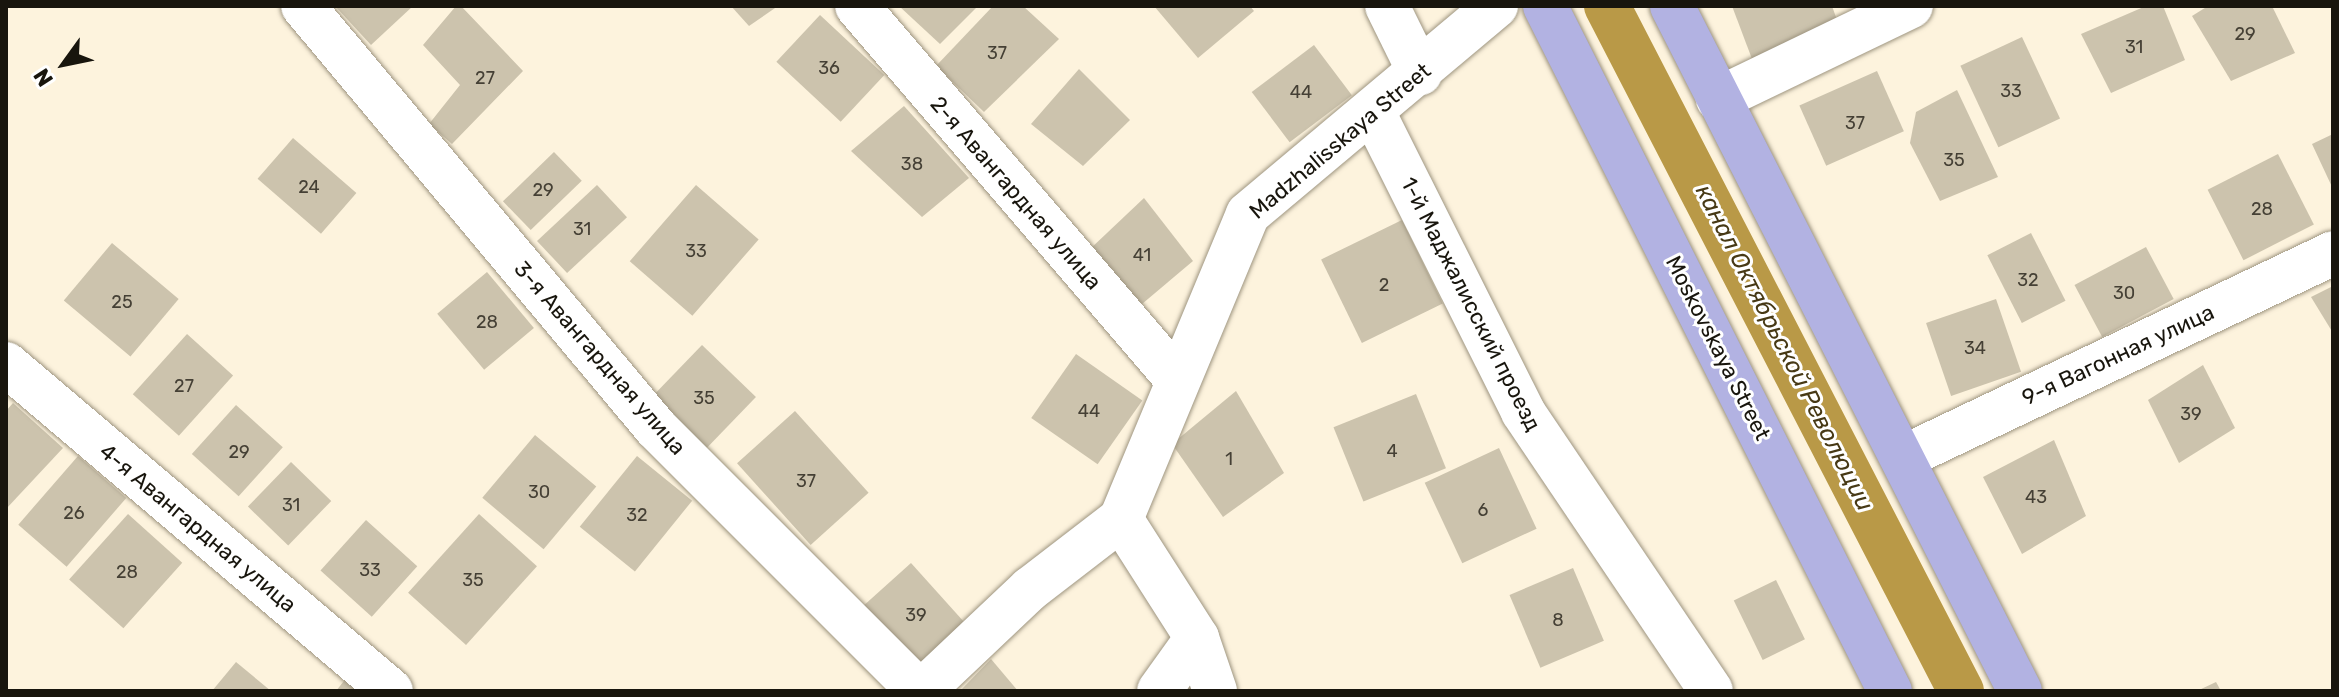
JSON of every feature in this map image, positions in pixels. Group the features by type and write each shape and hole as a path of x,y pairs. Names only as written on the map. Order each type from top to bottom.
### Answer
{"main road":[{"name":"Moskovskaya Street","path":"1545,6 1890,691"},
{"path":"1672,6 1904,457 2020,691"}],"street":[{"name":"3-я Авангардная улица","path":"303,6 656,428 921,691"},
{"name":"2-я Авангардная улица","path":"857,6 1177,379"},
{"path":"1387,6 1420,73"},
{"name":"Madzhalisskaya Street","path":"1121,519 1248,214 1420,73 1496,6"},
{"path":"1718,99 1911,6"},
{"name":"1-й Маджалисский проезд","path":"1373,112 1523,412 1711,691"},
{"name":"9-я Вагонная улица","path":"1904,457 2333,253"},
{"name":"4-я Авангардная улица","path":"6,364 391,691"},
{"path":"921,691 1030,589 1121,519 1197,638 1215,691"},
{"path":"1159,691 1197,638"}],"building":[{"path":"335,6 413,6 371,45"},
{"path":"456,6 461,6 523,71 452,144 429,124 460,85 423,45"},
{"path":"731,6 778,6 749,26"},
{"path":"899,6 978,6 940,44"},
{"path":"993,6 1023,6 1059,39 984,112 936,66"},
{"path":"1154,6 1250,6 1254,11 1198,58"},
{"path":"1732,6 1832,6 1837,20 1752,59"},
{"path":"2146,6 2163,6 2185,60 2111,93 2081,34"},
{"path":"2208,6 2272,6 2295,53 2231,81 2192,16"},
{"path":"820,15 884,75 841,122 776,62"},
{"path":"2022,37 2060,119 1998,147 1960,66"},
{"path":"1314,45 1352,95 1290,142 1252,92"},
{"path":"1079,69 1130,120 1083,166 1031,124"},
{"path":"1877,71 1904,131 1826,166 1799,106"},
{"path":"1957,90 1998,177 1940,201 1910,143 1916,112"},
{"path":"904,106 969,178 922,217 851,151"},
{"path":"2333,134 2333,189 2312,144"},
{"path":"293,138 356,193 321,234 258,179"},
{"path":"554,152 582,181 531,230 503,201"},
{"path":"2278,154 2314,224 2243,260 2208,190"},
{"path":"597,185 627,217 567,273 537,241"},
{"path":"696,185 759,239 692,316 630,261"},
{"path":"1144,198 1193,261 1142,304 1089,250"},
{"path":"1402,220 1443,304 1362,343 1321,259"},
{"path":"2031,233 2066,301 2022,323 1987,255"},
{"path":"112,243 179,299 130,356 64,300"},
{"path":"2146,247 2174,299 2102,337 2074,285"},
{"path":"487,272 534,328 484,370 437,314"},
{"path":"2333,286 2333,333 2311,297"},
{"path":"1996,299 2021,372 1951,396 1926,323"},
{"path":"187,334 233,375 179,436 133,394"},
{"path":"702,345 756,397 704,451 650,399"},
{"path":"1076,354 1142,400 1098,464 1031,418"},
{"path":"2203,365 2235,428 2179,463 2148,400"},
{"path":"1236,391 1284,473 1223,517 1172,444"},
{"path":"1416,394 1446,468 1363,502 1333,427"},
{"path":"13,403 63,448 6,509 6,411"},
{"path":"236,405 283,447 239,496 192,454"},
{"path":"795,411 869,493 811,545 737,463"},
{"path":"535,435 596,486 544,549 482,498"},
{"path":"2054,440 2086,516 2022,554 1983,477"},
{"path":"1499,448 1537,529 1462,563 1425,483"},
{"path":"78,456 126,498 67,567 18,525"},
{"path":"637,456 692,501 635,571 580,527"},
{"path":"291,462 331,501 288,545 248,507"},
{"path":"128,514 182,563 123,628 69,579"},
{"path":"479,514 537,566 466,645 408,593"},
{"path":"366,520 417,566 372,617 320,571"},
{"path":"911,563 965,622 917,665 863,606"},
{"path":"1573,568 1604,641 1540,668 1509,595"},
{"path":"1776,580 1805,639 1763,660 1734,601"},
{"path":"991,659 1018,691 960,691"},
{"path":"236,662 271,691 212,691"},
{"path":"351,672 371,691 336,691"},
{"path":"2216,682 2221,691 2197,691"}],"waterway":[{"name":"канал Октябрьской Революции","path":"1607,6 1961,691"}]}
